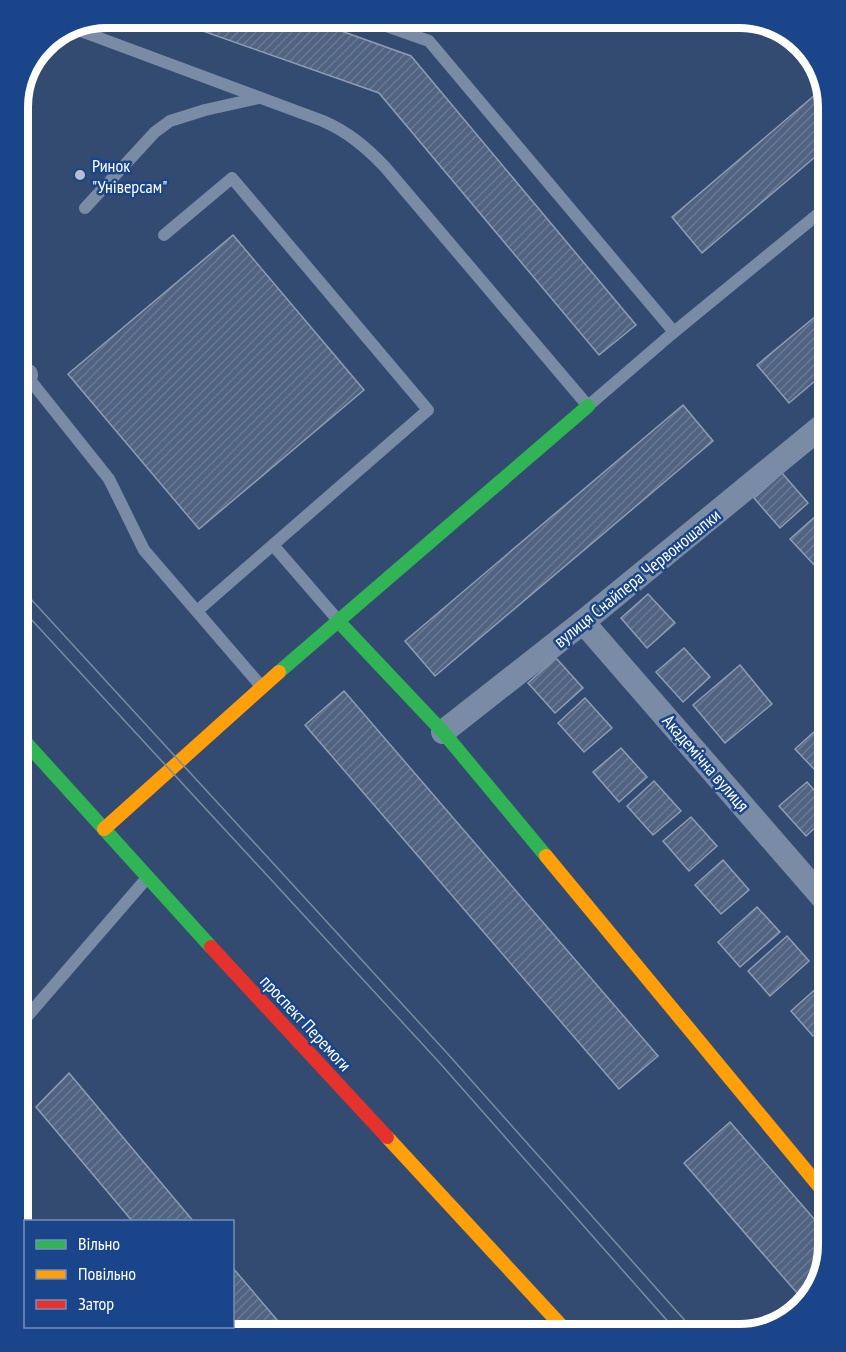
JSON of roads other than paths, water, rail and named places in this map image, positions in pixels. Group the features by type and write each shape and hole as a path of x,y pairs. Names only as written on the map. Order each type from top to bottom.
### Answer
{"street":[{"path":"104,829 262,687 588,406"},
{"name":"вулиця Снайпера Червоношапки","path":"443,732 818,437"},
{"path":"339,622 443,732 818,1185"},
{"name":"Академічна вулиця","path":"583,622 818,892"},
{"name":"проспект Перемоги","path":"28,746 147,878 559,1324"}],"lane":[{"path":"394,28 429,41 674,332"},
{"path":"84,32 341,129 363,144 385,166 588,406 818,214"},
{"path":"85,208 155,132 170,121 205,110 259,98"},
{"path":"164,235 232,178 428,410 197,611"},
{"path":"29,383 109,479 144,550 262,687"},
{"path":"273,545 339,622"},
{"path":"28,1015 147,878"}],"tram line":[{"path":"29,597 447,1053 688,1324"},
{"path":"29,616 438,1061 670,1324"}],"place":[{"name":"Ринок \"Універсам\"","path":"80,175"}]}
